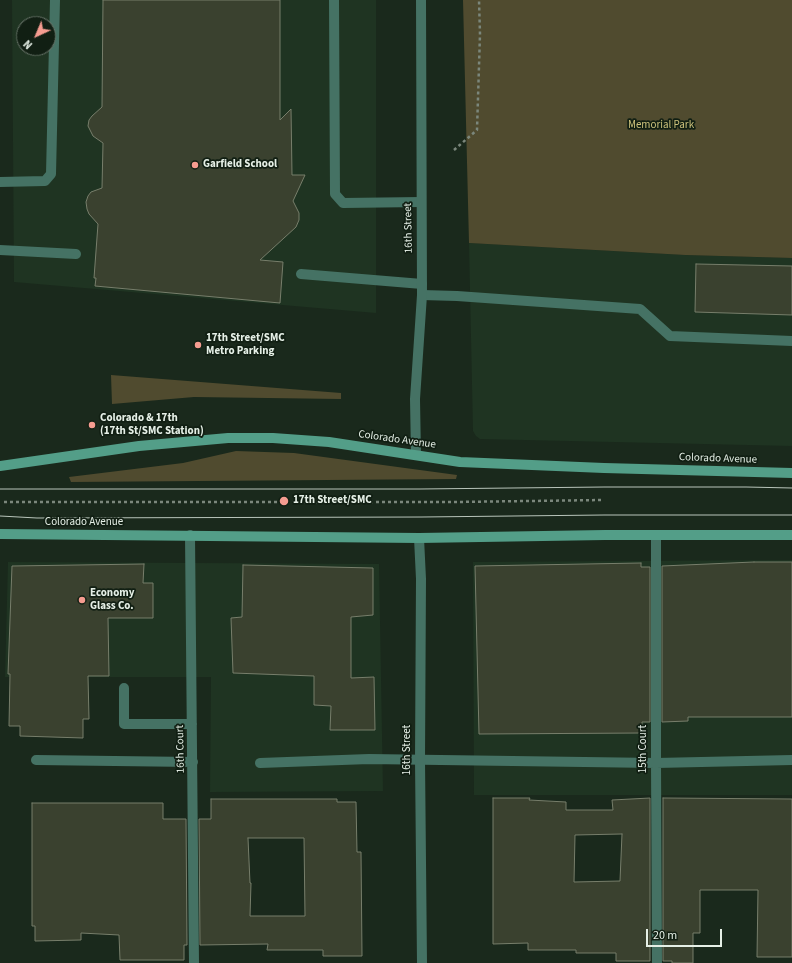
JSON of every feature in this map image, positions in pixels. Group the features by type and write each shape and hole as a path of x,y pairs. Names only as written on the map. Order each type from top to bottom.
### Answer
{"main road":[{"name":"Colorado Avenue","path":"0,466 139,446 228,438 273,438 329,442 460,462 604,468 792,473"},
{"name":"Colorado Avenue","path":"0,534 419,538 582,535 792,535"}],"street":[{"path":"0,182 45,182 51,174 55,0"},
{"path":"334,0 335,194 343,203 421,202"},
{"name":"16th Street","path":"416,455 415,391 422,289 421,0"},
{"path":"0,250 76,254"},
{"path":"301,274 422,289 457,296 640,309 670,336 792,341"},
{"name":"16th Court","path":"190,535 194,963"},
{"name":"15th Court","path":"656,535 658,963"},
{"name":"16th Street","path":"419,538 421,579 420,760 422,963"},
{"path":"124,688 124,724 192,724"},
{"path":"260,763 369,759 656,764 792,760"},
{"path":"36,760 193,762"}],"path":[{"path":"454,150 477,130 480,34 479,0"},
{"path":"4,502 454,502 490,500 604,500"}],"shaded area":[{"name":"Garfield School","path":"12,0 376,0 376,313 14,282"},
{"path":"469,243 685,255 792,258 792,446 480,439 473,431"},
{"path":"792,560 792,795 474,795 473,562"},
{"path":"8,562 379,564 383,791 210,792 211,677 5,677"}],"green space":[{"name":"Memorial Park","path":"463,0 792,0 792,258 685,255 469,243"},
{"path":"111,375 341,393 341,399 194,397 112,404"},
{"path":"236,451 294,453 457,475 456,479 71,482 69,477 183,463"}],"building":[{"path":"103,0 280,0 280,120 291,109 292,175 305,175 293,201 299,213 299,220 296,227 260,260 283,262 280,303 95,286 96,278 94,278 98,224 89,214 86,202 91,192 102,188 103,143 93,136 88,126 89,120 102,107"},
{"path":"696,264 792,266 792,315 695,312"},
{"path":"792,562 792,717 688,717 688,721 662,722 662,566"},
{"path":"641,563 641,567 650,567 650,722 642,722 642,733 479,734 475,566"},
{"path":"144,564 143,583 153,583 153,618 108,618 109,676 88,676 89,719 83,719 83,738 20,736 20,726 9,726 10,674 8,674 12,566"},
{"path":"243,565 373,568 373,615 351,617 351,678 374,677 375,730 330,730 331,706 314,705 314,676 233,673 231,618 242,617"},
{"path":"493,798 530,798 529,800 566,802 566,810 613,810 612,800 650,798 650,961 616,961 616,953 576,953 576,950 528,950 528,943 493,944","holes":["622,834 620,881 574,882 575,835"]},
{"path":"663,798 792,799 792,957 757,957 758,890 700,890 700,933 693,933 693,963 672,963 672,961 663,961"},
{"path":"211,799 337,799 337,802 356,802 357,852 361,852 362,956 323,956 323,950 267,950 268,944 200,945 199,819 211,819","holes":["248,838 304,838 305,916 250,916 251,883"]},
{"path":"32,803 163,803 163,819 186,819 187,945 184,945 184,960 120,960 119,935 81,933 81,940 35,941 35,926 32,926"}],"tram line":[{"path":"0,489 420,489 604,487 792,488"},
{"path":"0,516 37,518 792,515"}],"place":[{"name":"Garfield School","path":"195,165"},
{"name":"17th Street/SMC Metro Parking","path":"198,345"},
{"name":"Colorado & 17th (17th St/SMC Station)","path":"92,425"},
{"name":"17th Street/SMC","path":"284,501"},
{"name":"Economy Glass Co.","path":"82,600"}]}
